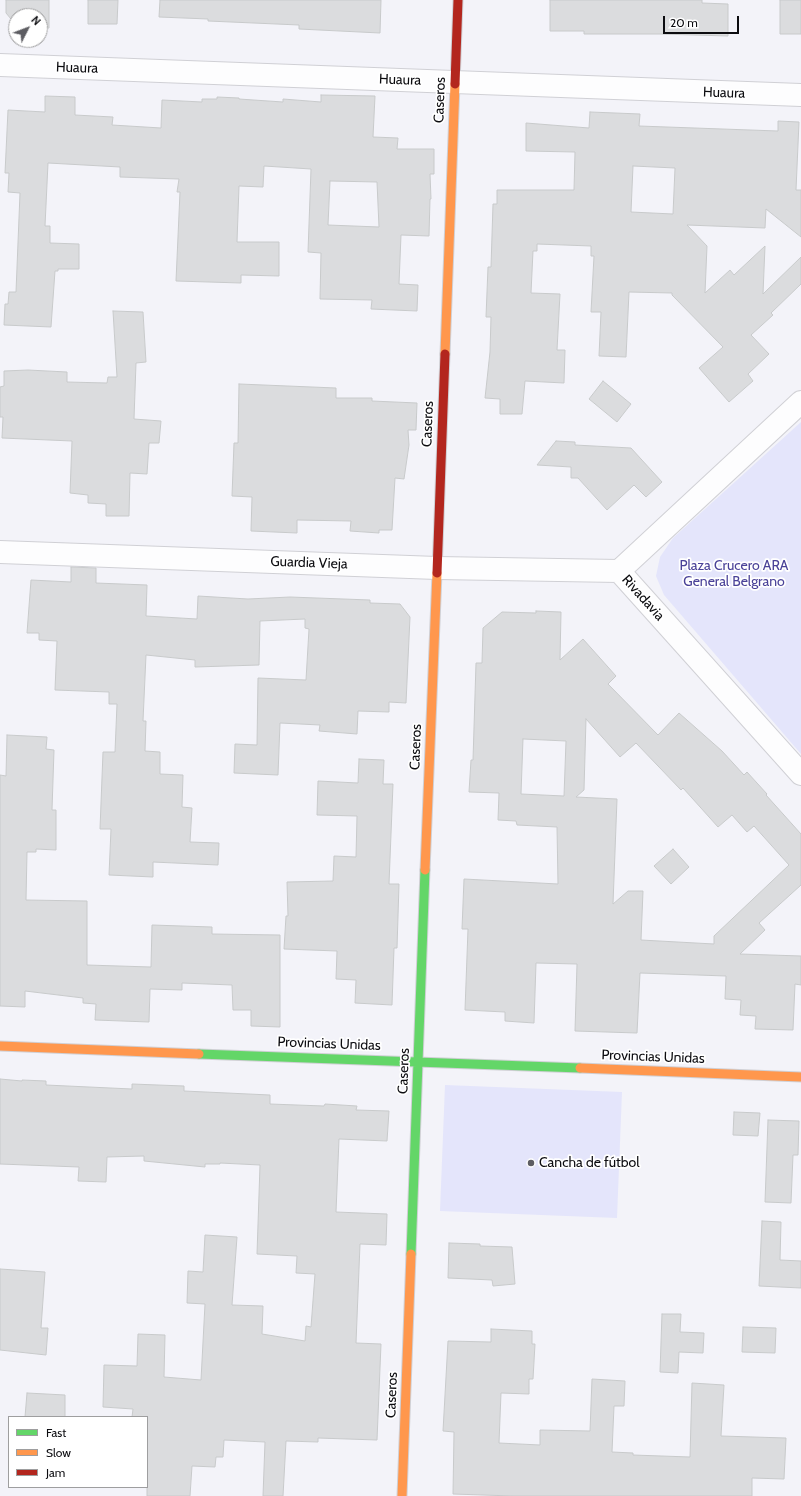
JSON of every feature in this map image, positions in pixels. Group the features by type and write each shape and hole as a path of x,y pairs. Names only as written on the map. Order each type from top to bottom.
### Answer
{"street":[{"name":"Caseros","path":"402,1496 458,0"},
{"name":"Huaura","path":"0,65 801,96"},
{"name":"Rivadavia","path":"801,402 619,571 801,774"},
{"name":"Guardia Vieja","path":"0,552 437,568 619,571"},
{"name":"Provincias Unidas","path":"0,1046 801,1077"}],"green space":[{"name":"Plaza Crucero ARA General Belgrano","path":"801,422 801,754 664,595 656,576 660,557 673,538"},
{"name":"Cancha de fútbol","path":"445,1085 622,1092 617,1218 440,1211"}],"building":[{"path":"6,0 49,0 49,28 48,8 8,8 8,15 6,13"},
{"path":"88,0 118,0 117,24 88,24"},
{"path":"160,0 381,0 380,33 299,29 299,25 159,17"},
{"path":"550,0 702,0 702,3 728,4 728,36 584,34 584,31 550,31"},
{"path":"780,0 801,0 801,34 780,34"},
{"path":"321,95 375,96 373,137 398,138 397,149 434,149 434,174 430,174 431,199 429,236 401,235 399,284 418,285 417,311 371,309 372,300 320,299 321,253 308,252 311,169 264,166 263,187 239,186 237,242 279,242 279,276 241,275 241,283 176,281 180,192 177,192 179,179 120,177 120,167 48,163 45,226 50,226 50,243 79,244 79,269 58,269 58,271 55,271 51,327 4,325 5,304 8,304 9,292 16,292 20,193 8,192 9,173 5,173 8,110 45,112 45,96 75,97 75,115 113,117 112,125 161,128 162,100 202,102 202,99 217,99 217,97 283,102 283,99 321,102","holes":["330,181 377,182 379,227 328,225"]},
{"path":"590,112 640,114 639,126 778,131 778,121 799,122 796,190 801,190 801,237 766,209 765,228 687,225 707,246 705,293 730,270 734,275 765,246 763,294 801,257 801,284 771,313 773,315 751,335 769,354 748,374 753,381 729,402 699,368 723,347 672,295 672,293 629,292 626,357 599,356 601,312 591,312 594,256 591,256 591,246 537,244 537,251 533,251 531,293 560,294 557,350 565,350 564,383 525,381 522,414 500,414 500,399 485,398 490,352 491,317 486,317 488,267 491,267 493,204 497,204 497,190 574,190 575,152 526,151 526,123 589,128","holes":["633,166 675,168 673,214 631,212"]},
{"path":"113,311 143,312 146,362 136,363 134,419 161,421 159,443 149,443 147,474 130,473 129,516 106,516 106,504 88,503 88,495 70,493 72,441 2,438 3,417 0,417 0,387 4,386 4,371 28,370 67,372 67,382 107,383 108,377 117,377"},
{"path":"603,381 631,404 617,422 589,399"},
{"path":"239,384 336,388 336,398 372,398 372,401 417,403 416,430 408,430 409,445 404,479 395,478 392,530 379,530 379,533 350,531 351,521 297,520 297,533 251,531 252,497 232,496 234,443 238,443"},
{"path":"556,441 575,442 575,445 631,448 662,482 646,497 634,485 607,510 578,478 571,478 571,467 537,465"},
{"path":"71,567 96,568 96,583 147,585 146,616 197,619 198,596 248,599 290,597 370,600 370,603 400,604 410,617 406,703 389,702 389,712 358,711 357,734 319,731 320,725 280,723 278,775 234,773 235,744 257,745 258,678 306,680 309,629 305,628 305,619 260,621 259,665 195,667 195,660 146,655 143,721 146,721 145,751 160,752 160,774 183,775 182,807 192,808 190,842 219,843 218,865 153,862 153,877 109,875 111,829 100,829 103,752 115,752 117,704 109,704 109,692 55,690 57,641 39,640 39,633 27,633 31,580 71,582"},
{"path":"536,611 561,612 560,660 583,639 616,676 608,684 658,735 679,713 722,751 744,775 747,772 801,834 801,885 759,923 765,930 740,954 801,956 801,985 795,984 793,1030 755,1029 756,1016 740,1015 741,1000 725,999 726,976 640,973 637,1033 575,1031 577,964 536,963 534,1023 505,1021 505,1012 465,1010 468,929 462,929 464,879 558,884 557,827 517,825 516,821 498,820 499,793 469,792 471,760 473,760 476,663 482,663 483,628 502,612 536,613","holes":["586,719 620,757 636,743 681,790 683,788 718,827 732,815 747,832 754,826 789,865 714,936 714,944 641,940 643,891 628,891 613,904 617,799 576,797 584,790","523,739 566,741 564,796 521,794"]},
{"path":"7,735 47,737 46,749 54,750 52,810 56,810 56,850 36,849 36,852 27,852 26,900 87,901 87,965 151,967 152,925 212,927 212,934 280,935 280,1027 251,1026 251,1010 233,1010 232,985 182,983 182,990 150,989 149,1022 95,1020 96,1004 83,1003 83,998 25,991 25,1007 0,1006 0,775 6,776"},
{"path":"359,759 384,760 383,784 393,784 389,884 399,884 397,948 394,948 392,1005 355,1003 356,980 336,979 337,951 284,949 286,916 288,916 287,882 333,881 334,856 356,857 357,816 317,815 318,781 358,783"},
{"path":"673,849 689,867 671,884 654,866"},
{"path":"0,1079 46,1081 46,1085 132,1089 132,1084 184,1086 184,1091 270,1095 270,1104 324,1106 325,1104 357,1106 356,1110 389,1111 387,1141 339,1139 336,1212 387,1214 386,1245 360,1244 356,1343 381,1344 377,1440 318,1438 318,1442 286,1441 283,1496 263,1496 265,1442 224,1440 223,1457 216,1457 215,1467 192,1466 190,1496 147,1496 148,1416 132,1416 133,1409 103,1407 104,1365 137,1366 138,1334 165,1335 164,1377 201,1380 205,1304 187,1303 188,1271 203,1272 205,1235 237,1237 232,1305 263,1306 262,1334 305,1341 306,1326 311,1327 315,1274 296,1273 297,1256 257,1254 260,1165 220,1163 205,1164 205,1167 144,1161 144,1156 107,1157 106,1182 78,1181 79,1167 0,1164"},
{"path":"734,1112 760,1113 758,1136 733,1135"},
{"path":"768,1120 799,1121 798,1155 793,1155 791,1203 765,1202"},
{"path":"762,1221 781,1222 780,1260 801,1261 801,1288 759,1286"},
{"path":"449,1243 512,1247 515,1284 493,1286 492,1280 448,1278"},
{"path":"0,1269 45,1272 41,1328 48,1328 46,1355 0,1350"},
{"path":"662,1314 681,1314 680,1332 704,1333 703,1353 679,1352 678,1373 660,1372"},
{"path":"743,1327 776,1328 775,1353 742,1352"},
{"path":"491,1329 532,1331 532,1344 535,1344 533,1379 529,1379 529,1394 501,1393 499,1443 540,1445 540,1430 590,1431 592,1379 625,1381 624,1406 614,1406 612,1452 633,1453 633,1455 690,1457 692,1383 724,1385 721,1436 786,1438 784,1479 752,1478 752,1496 513,1496 453,1494 454,1432 443,1431 448,1341 491,1342"},
{"path":"27,1393 65,1395 65,1416 25,1416"}],"traffic: fast":[{"path":"411,1254 425,870"},
{"path":"199,1054 580,1068"}],"traffic: slow":[{"path":"445,354 455,84"},
{"path":"425,870 437,573"},
{"path":"0,1046 199,1054"},
{"path":"580,1068 801,1077"},
{"path":"402,1496 411,1254"}],"traffic: jam":[{"path":"455,84 458,0"},
{"path":"437,573 445,354"}],"place":[{"name":"Cancha de fútbol","path":"531,1163"}]}
